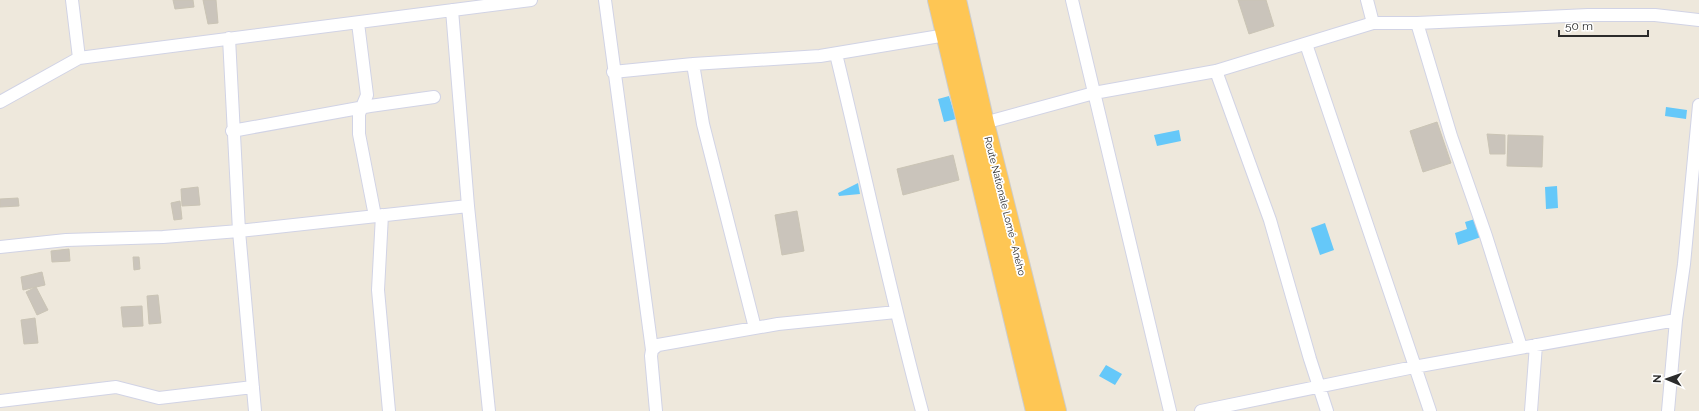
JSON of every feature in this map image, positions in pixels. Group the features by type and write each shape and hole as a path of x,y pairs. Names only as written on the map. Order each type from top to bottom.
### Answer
{"highway":[{"name":"Route Nationale Lomé - Aného","path":"938,0 1036,411"},
{"name":"Route Nationale Lomé - Aného","path":"956,0 984,123 1056,411"}],"street":[{"path":"72,0 79,58"},
{"path":"0,102 79,58 531,0"},
{"path":"605,0 613,72 652,350 651,356 656,411"},
{"path":"1072,0 1170,411"},
{"path":"1366,0 1373,23"},
{"path":"452,10 468,206 489,411"},
{"path":"984,123 1094,93 1216,70 1373,23 1417,23 1588,15 1655,15 1699,20"},
{"path":"358,23 367,92 359,119 359,134 379,216 378,290 389,411"},
{"path":"1417,23 1451,136 1486,236 1521,347"},
{"path":"613,72 693,64 836,54 946,35"},
{"path":"229,38 232,131 239,231 255,411"},
{"path":"1306,44 1430,411"},
{"path":"836,54 876,217 896,312 922,411"},
{"path":"693,64 703,124 755,328"},
{"path":"1216,70 1270,220 1319,386 1328,411"},
{"path":"232,131 434,97"},
{"path":"1668,411 1676,320 1684,264 1699,105"},
{"path":"0,247 66,240 163,237 239,231 468,206"},
{"path":"652,350 658,345 755,328 896,312"},
{"path":"1201,411 1414,367 1676,320"},
{"path":"1531,411 1536,345"},
{"path":"0,401 116,387 158,398 253,387"}],"water":[{"path":"949,96 956,119 944,122 938,99"},
{"path":"1666,107 1687,110 1686,119 1665,116"},
{"path":"1179,130 1181,141 1157,146 1154,135"},
{"path":"858,183 860,194 839,196 838,193"},
{"path":"1557,186 1558,208 1546,209 1545,187"},
{"path":"1475,219 1481,237 1458,245 1455,233 1467,229 1465,222"},
{"path":"1325,223 1334,250 1320,255 1311,228"},
{"path":"1106,365 1122,374 1115,385 1099,376"}],"building":[{"path":"173,0 193,0 194,7 175,9"},
{"path":"203,0 216,0 218,23 208,24"},
{"path":"1238,0 1266,0 1274,26 1249,34"},
{"path":"1437,122 1451,163 1423,172 1410,131"},
{"path":"1487,134 1505,135 1505,154 1490,154"},
{"path":"1508,135 1543,136 1542,167 1507,166"},
{"path":"953,155 959,180 903,195 897,169"},
{"path":"198,187 200,205 182,206 181,189"},
{"path":"18,198 19,206 0,207 0,199"},
{"path":"180,201 182,219 174,220 171,203"},
{"path":"797,211 804,251 782,255 775,215"},
{"path":"69,249 70,261 52,262 51,251"},
{"path":"133,257 139,257 140,269 134,270"},
{"path":"42,272 45,285 23,290 21,277"},
{"path":"36,287 48,310 37,315 26,292"},
{"path":"158,295 161,323 149,324 147,296"},
{"path":"142,306 143,326 123,327 121,307"},
{"path":"35,318 38,343 24,344 21,320"}]}
